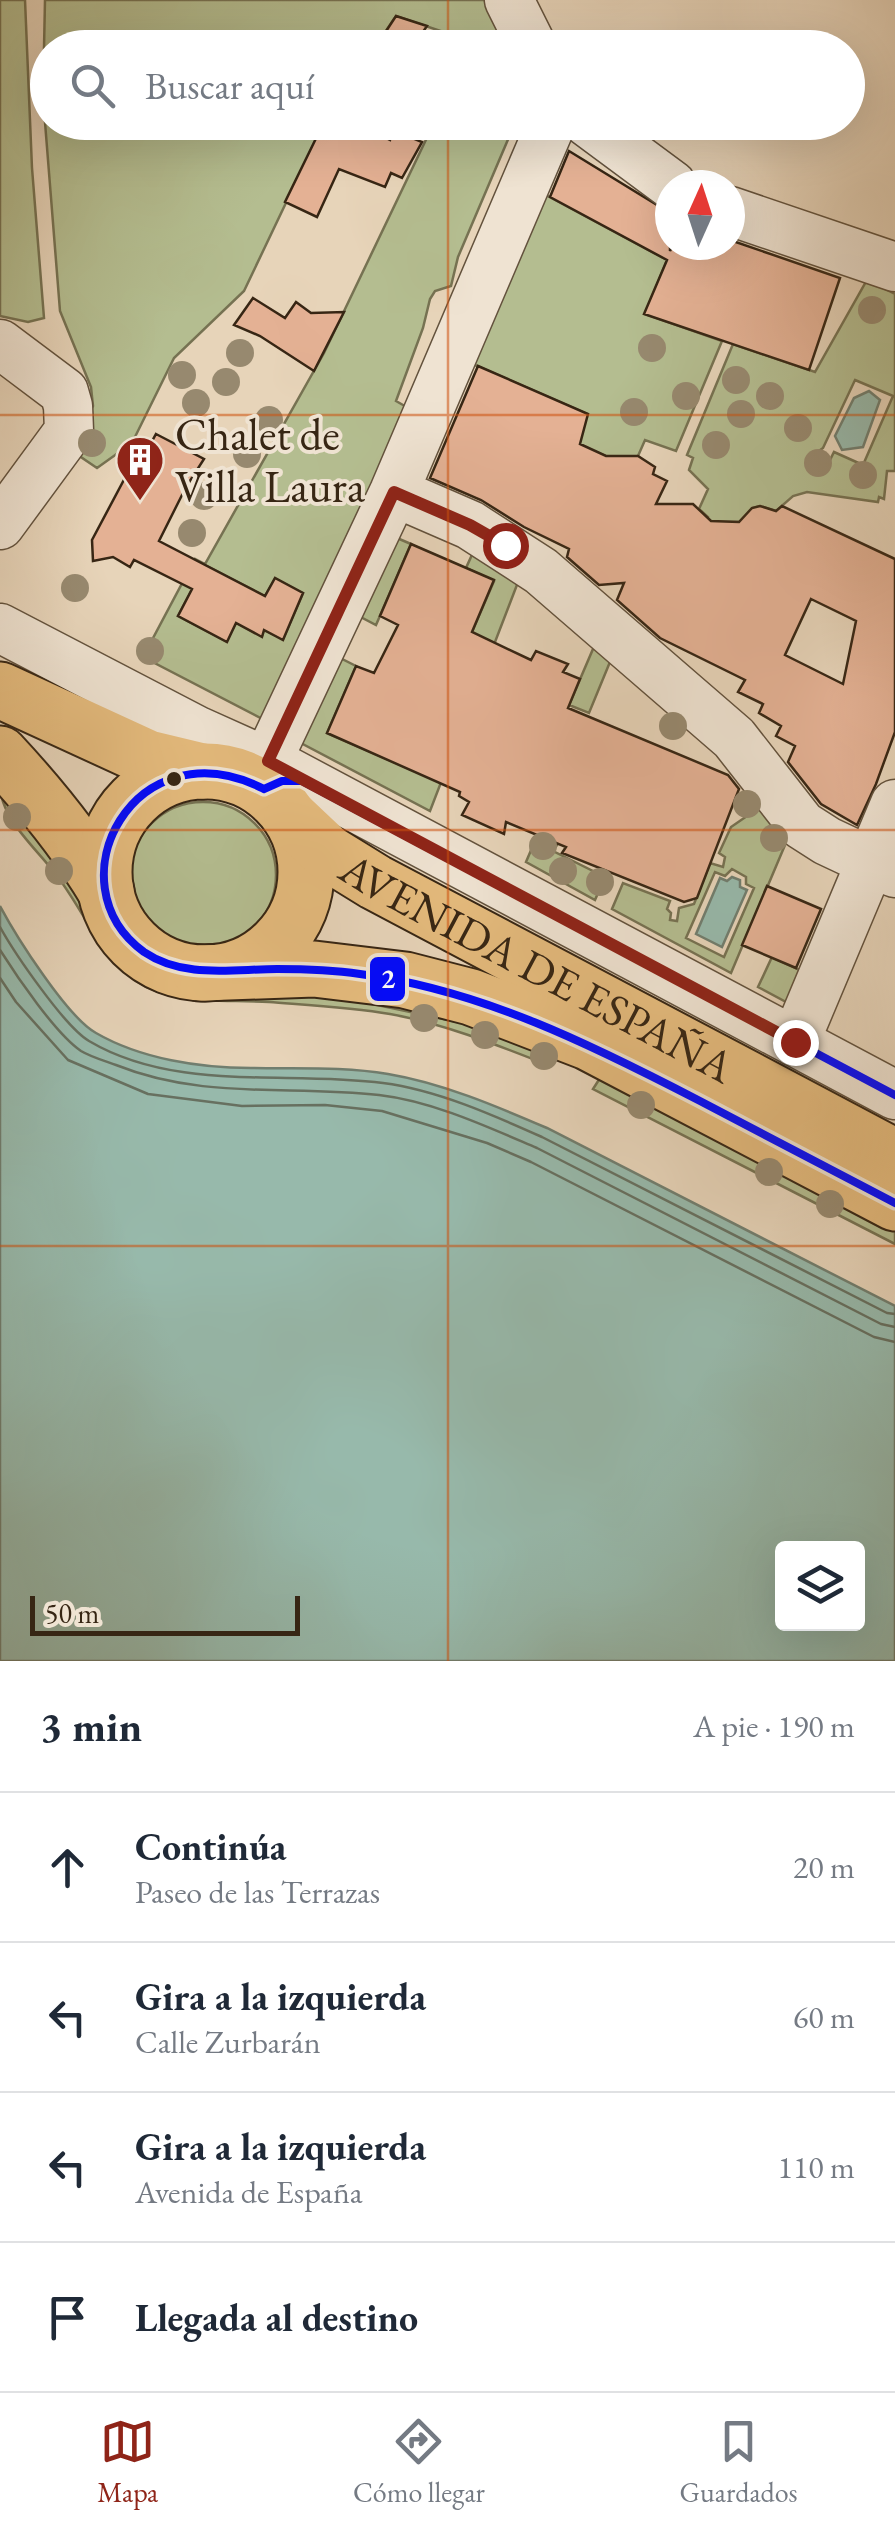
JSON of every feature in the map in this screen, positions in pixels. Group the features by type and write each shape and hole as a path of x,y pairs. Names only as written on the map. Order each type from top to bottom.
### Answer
{"highway":[{"name":"AVENIDA DE ESPAÑA","path":"0,690 148,758 252,776 328,853 376,882 895,1157"},
{"path":"0,754 39,796 86,857 118,922 139,948 168,966 200,973 232,969 260,956 284,936 300,909 307,879 304,848 252,776 168,778 138,796 126,809 105,856 106,891"},
{"name":"AVENIDA DE ESPAÑA","path":"200,973 314,969 405,980 471,997 588,1042 895,1203"}],"street":[{"path":"510,0 524,30"},
{"path":"252,776 394,492 544,140"},
{"path":"611,140 655,172"},
{"path":"745,216 895,267"},
{"path":"0,344 64,392 69,420 69,431 0,525"},
{"path":"394,492 470,525 541,571 734,738 802,825 826,842 883,867"},
{"name":"AVENIDA DE ESPAÑA","path":"0,628 252,776 795,1042 895,1095"},
{"path":"795,1042 883,867 895,804"}],"shaded area":[{"path":"0,0 25,0 30,140 44,318 28,322 0,316"},
{"path":"45,0 495,0 506,30 438,30 396,16 387,30 44,30"},
{"path":"46,140 316,140 244,291 174,358 132,443 97,468 75,453 75,442 93,406 91,387 60,311"},
{"path":"426,140 508,140 458,257 451,286 435,291 430,299 396,401 417,413 274,725 143,657 195,559 205,564 324,353","holes":["205,565 265,596 275,579 303,593 283,639 264,630 262,636 236,623 226,641 178,616"]},
{"path":"544,194 655,254 655,260 667,260 645,314 722,341 676,451 645,440 638,456 617,461 596,452 560,476 587,414 468,362"},
{"path":"867,280 895,294 895,471 887,471 884,499 879,497 878,502 807,492 793,496 776,511 752,508 743,522 706,522 708,517 699,509 708,489 689,470 693,458 687,455 733,344 815,372","holes":["855,380 893,396 863,465 834,452 829,462 821,462 816,453 823,448"]},
{"path":"390,535 411,544 376,625 353,613"},
{"path":"476,546 520,577 430,811 297,741 334,655 356,666 327,733 412,770 494,581 466,568"},
{"path":"596,642 612,657 589,713 569,705"},
{"path":"564,773 554,818 557,845 553,851 605,877 595,900 526,862"},
{"path":"0,784 75,888 86,913 112,951 136,975 164,991 198,997 269,993 349,999 495,1030 554,1052 548,1065 451,1029 390,1014 314,1005 201,1000 151,989 123,970 101,944 64,885 12,820"},
{"path":"203,802 231,808 255,823 270,847 276,875 270,903 255,927 231,942 203,948 175,942 151,927 136,903 130,875 136,847 151,823 175,808"},
{"path":"763,805 788,838 731,973 612,909 623,883 670,901 670,920 677,921 679,908 694,904 710,863 723,867 725,857 719,853 731,827","holes":["732,869 746,877 746,884 754,888 724,957 686,938 715,872 725,876"]},
{"path":"772,957 802,971 788,1003 758,987"},
{"path":"602,1075 895,1230 895,1244 593,1089"}],"water":[{"path":"869,391 880,400 863,447 842,450 835,436 854,398"},
{"path":"732,877 747,890 722,947 696,934 720,878 727,881"},
{"path":"0,906 71,1011 113,1042 151,1056 191,1064 371,1071 449,1089 547,1128 895,1306 895,1661 0,1661"}],"building":[{"path":"396,16 427,26 424,30 387,30"},
{"path":"315,140 422,142 402,178 391,173 385,187 339,169 317,217 285,202"},
{"path":"569,151 655,204 655,254 550,197"},
{"path":"745,245 840,278 809,370 644,314 667,260 745,260"},
{"path":"253,298 285,318 296,302 311,313 344,312 314,371 260,336 234,325"},
{"path":"478,366 588,414 580,444 606,456 638,456 655,467 653,474 667,481 656,504 693,504 711,521 739,522 752,508 776,511 782,506 895,559 895,732 857,825 821,804 788,762 795,746 776,736 781,726 759,713 763,704 738,692 745,680 660,638 617,600 624,583 599,585 567,557 569,549 481,500 430,478","holes":["811,599 856,621 843,684 785,655"]},
{"path":"156,434 204,459 159,541 265,596 275,578 303,593 283,640 264,630 262,637 236,623 227,642 178,616 192,589 134,560 130,567 113,557 93,561 92,540 135,459 141,461"},
{"path":"411,544 494,580 472,632 531,660 536,651 568,664 563,672 580,679 568,708 728,775 739,789 697,898 684,902 562,853 566,847 506,822 504,834 462,815 469,802 459,796 460,792 327,733 356,666 374,673 398,625 380,616"},
{"path":"767,886 821,909 796,968 742,945"}],"transit line":[{"name":"2","path":"264,789 218,774 177,777 144,794 120,820 106,853 105,889 117,923 144,952 192,969 298,969 360,974 493,1006 618,1060 895,1203"},
{"name":"2","path":"264,789 282,781 302,781 895,1095"}],"place":[{"name":"Chalet de Villa Laura","path":"140,502"}],"route":[{"path":"505,545 394,492 268,761 795,1042"}]}
